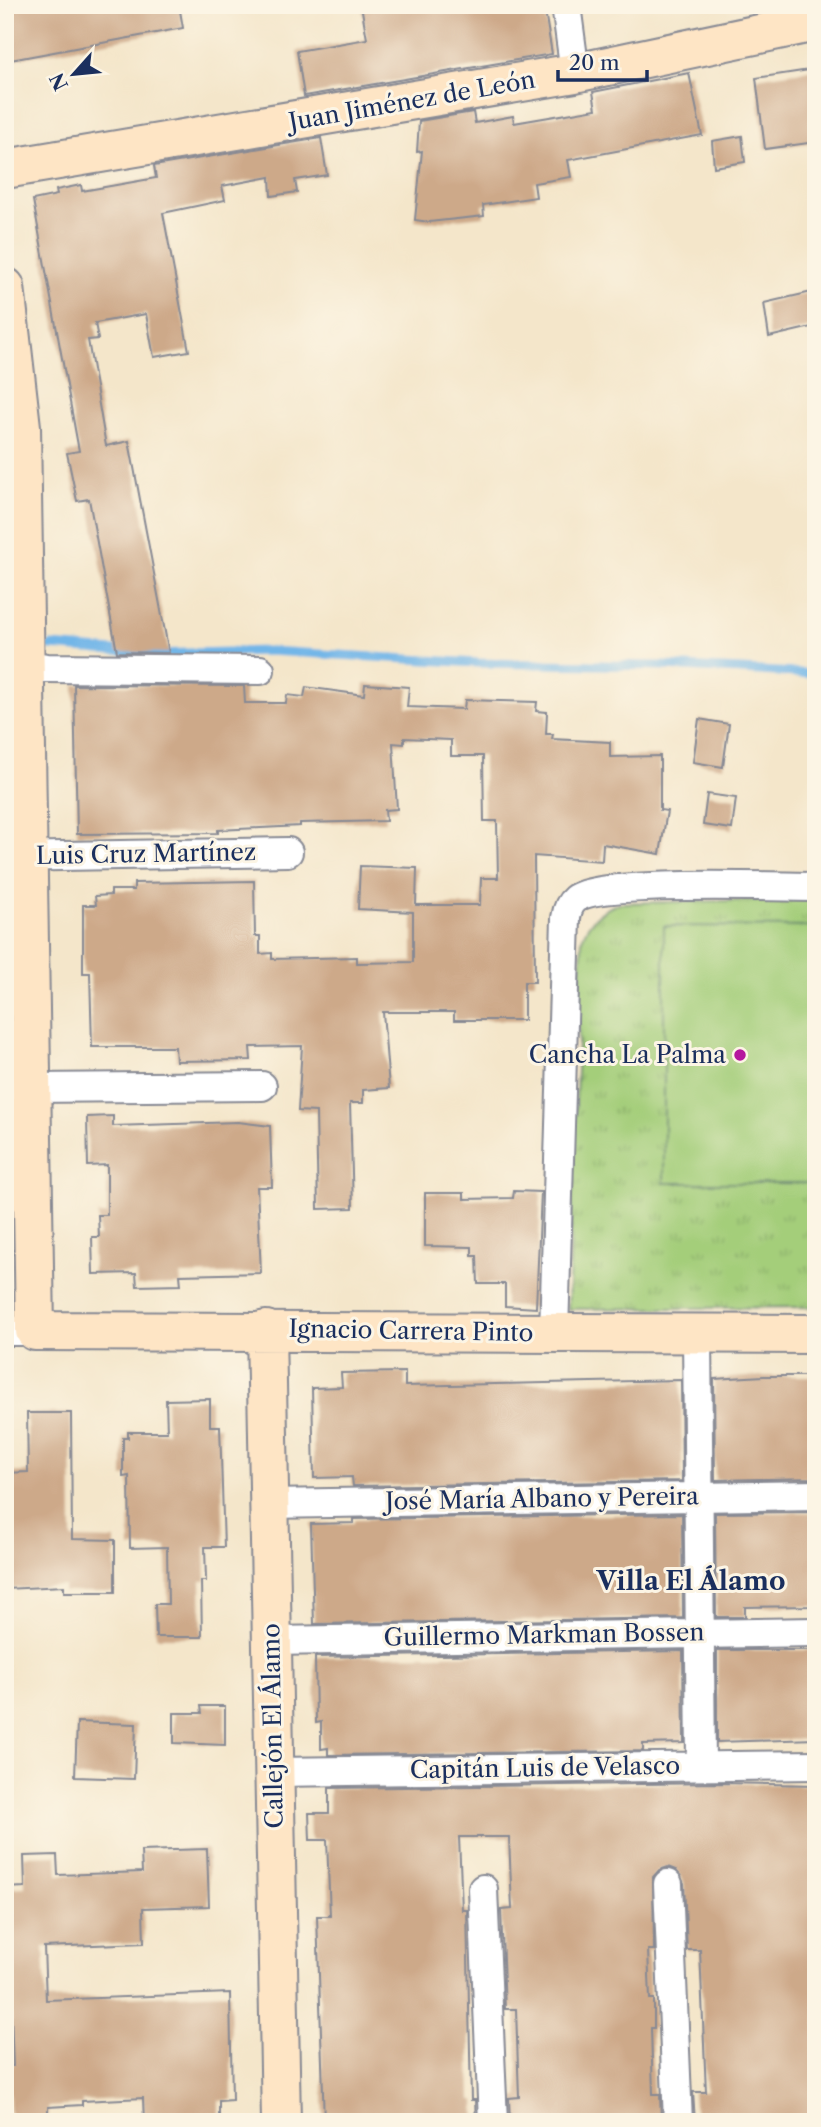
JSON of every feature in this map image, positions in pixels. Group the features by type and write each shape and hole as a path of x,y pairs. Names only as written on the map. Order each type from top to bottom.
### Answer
{"street":[{"path":"566,5 575,73"},
{"name":"Juan Jiménez de León","path":"5,169 575,73 816,22"},
{"path":"5,287 21,426 15,665 20,1331"},
{"path":"15,665 260,670"},
{"name":"Luis Cruz Martínez","path":"15,857 288,852"},
{"path":"554,1332 568,907 575,898 610,888 816,887"},
{"path":"18,1087 262,1086"},
{"name":"Callejón El Álamo","path":"266,1330 281,2122"},
{"name":"Ignacio Carrera Pinto","path":"20,1331 816,1334"},
{"path":"697,1334 701,1765"},
{"name":"José María Albano y Pereira","path":"268,1504 816,1495"},
{"name":"Guillermo Markman Bossen","path":"272,1641 816,1632"},
{"name":"Capitán Luis de Velasco","path":"274,1772 816,1765"},
{"path":"668,1885 678,2122"},
{"path":"483,1889 493,2122"}],"green space":[{"path":"816,899 816,1307 568,1309 582,939 588,926 601,913 618,903"},
{"name":"Cancha La Palma","path":"664,926 816,927 816,1183 664,1183"}],"building":[{"path":"5,5 179,5 183,28 5,61"},
{"path":"361,5 544,5 552,54 304,96 297,51 367,39"},
{"path":"816,69 816,142 765,149 756,78"},
{"path":"689,73 702,135 568,160 571,177 534,183 536,197 483,205 484,216 429,222 415,220 422,151 417,152 419,121 473,112 475,123 513,116 514,123 596,109 593,92"},
{"path":"742,136 745,162 714,167 712,141"},
{"path":"321,138 327,175 295,180 297,192 271,196 270,177 222,186 225,200 163,213 189,351 154,357 146,314 95,323 98,339 88,340 106,446 129,441 169,653 117,652 89,499 77,501 67,453 79,451 33,200 57,195 56,190 81,185 82,191 156,178 154,166"},
{"path":"816,291 816,326 769,337 764,303"},
{"path":"365,684 409,687 407,707 464,709 465,700 537,702 536,711 547,712 546,734 553,734 552,739 610,742 610,757 660,756 660,810 667,811 660,854 603,844 602,861 534,856 535,982 524,982 524,1020 454,1020 454,1012 383,1012 389,1088 363,1090 363,1103 350,1103 353,1208 318,1209 316,1112 298,1111 302,1046 250,1047 251,1060 176,1061 175,1047 92,1047 90,973 83,973 83,905 96,905 95,896 111,895 111,890 134,890 134,883 254,881 255,936 260,936 260,954 272,953 272,959 357,957 357,963 413,962 413,912 358,909 360,866 417,868 416,905 480,905 481,878 498,878 497,821 484,821 483,756 451,756 451,740 404,738 404,744 393,743 397,809 385,810 386,821 300,823 300,826 218,830 218,833 77,834 74,685 244,686 245,703 286,703 287,695 304,697 306,687 364,695"},
{"path":"699,719 729,724 723,767 693,762"},
{"path":"707,794 736,798 732,829 703,825"},
{"path":"113,1116 113,1126 238,1122 270,1126 272,1187 257,1187 261,1273 180,1275 181,1285 137,1286 136,1273 93,1274 92,1237 99,1237 98,1215 107,1215 107,1165 88,1166 87,1117"},
{"path":"514,1191 541,1192 536,1308 505,1306 505,1284 478,1284 477,1256 472,1256 472,1247 425,1246 425,1193 464,1193 464,1199 513,1198"},
{"path":"405,1372 405,1386 681,1380 682,1481 353,1486 352,1477 314,1478 312,1388 342,1387 341,1373"},
{"path":"816,1376 816,1478 715,1480 714,1379"},
{"path":"210,1399 210,1426 220,1426 224,1547 205,1547 206,1581 201,1581 202,1637 156,1637 155,1604 168,1604 167,1547 130,1548 129,1476 123,1477 123,1438 128,1438 128,1432 167,1432 166,1400"},
{"path":"27,1413 71,1413 72,1539 115,1540 115,1592 64,1592 64,1586 5,1589 5,1473 28,1472"},
{"path":"816,1512 816,1606 745,1607 745,1617 716,1617 715,1513"},
{"path":"682,1514 683,1618 314,1624 311,1524 354,1523 354,1519"},
{"path":"717,1650 816,1650 816,1739 717,1742"},
{"path":"683,1651 684,1743 643,1744 643,1751 328,1755 328,1748 321,1749 321,1722 316,1723 315,1657"},
{"path":"201,1706 225,1706 225,1745 174,1743 174,1713 202,1713"},
{"path":"77,1722 136,1724 134,1779 75,1777"},
{"path":"722,1783 816,1785 816,2122 695,2122 693,2092 706,2092 700,1950 687,1950 684,1883 676,1870 668,1867 659,1870 653,1877 654,1950 648,1950 650,1999 654,1999 654,2028 651,2028 653,2094 660,2094 661,2122 510,2122 509,2098 519,2097 516,2009 505,2009 501,1910 512,1909 509,1837 459,1837 462,1910 467,1910 471,2100 475,2100 476,2122 324,2122 317,1916 330,1916 327,1840 310,1840 309,1813 329,1813 329,1788"},
{"path":"207,1849 209,1906 143,1908 144,1943 44,1947 46,2000 230,1993 232,2100 219,2101 219,2122 144,2122 143,2098 82,2101 82,2105 48,2107 48,2122 11,2122 7,2066 13,2066 9,1959 5,1959 5,1888 25,1887 24,1856 57,1855 58,1875 142,1872 141,1851"}],"waterway":[{"path":"51,646 151,654 269,651 478,663 665,666 816,674"}],"place":[{"name":"Cancha La Palma","path":"740,1055"}],"district":[{"name":"Villa El Álamo","path":"691,1581"}]}
